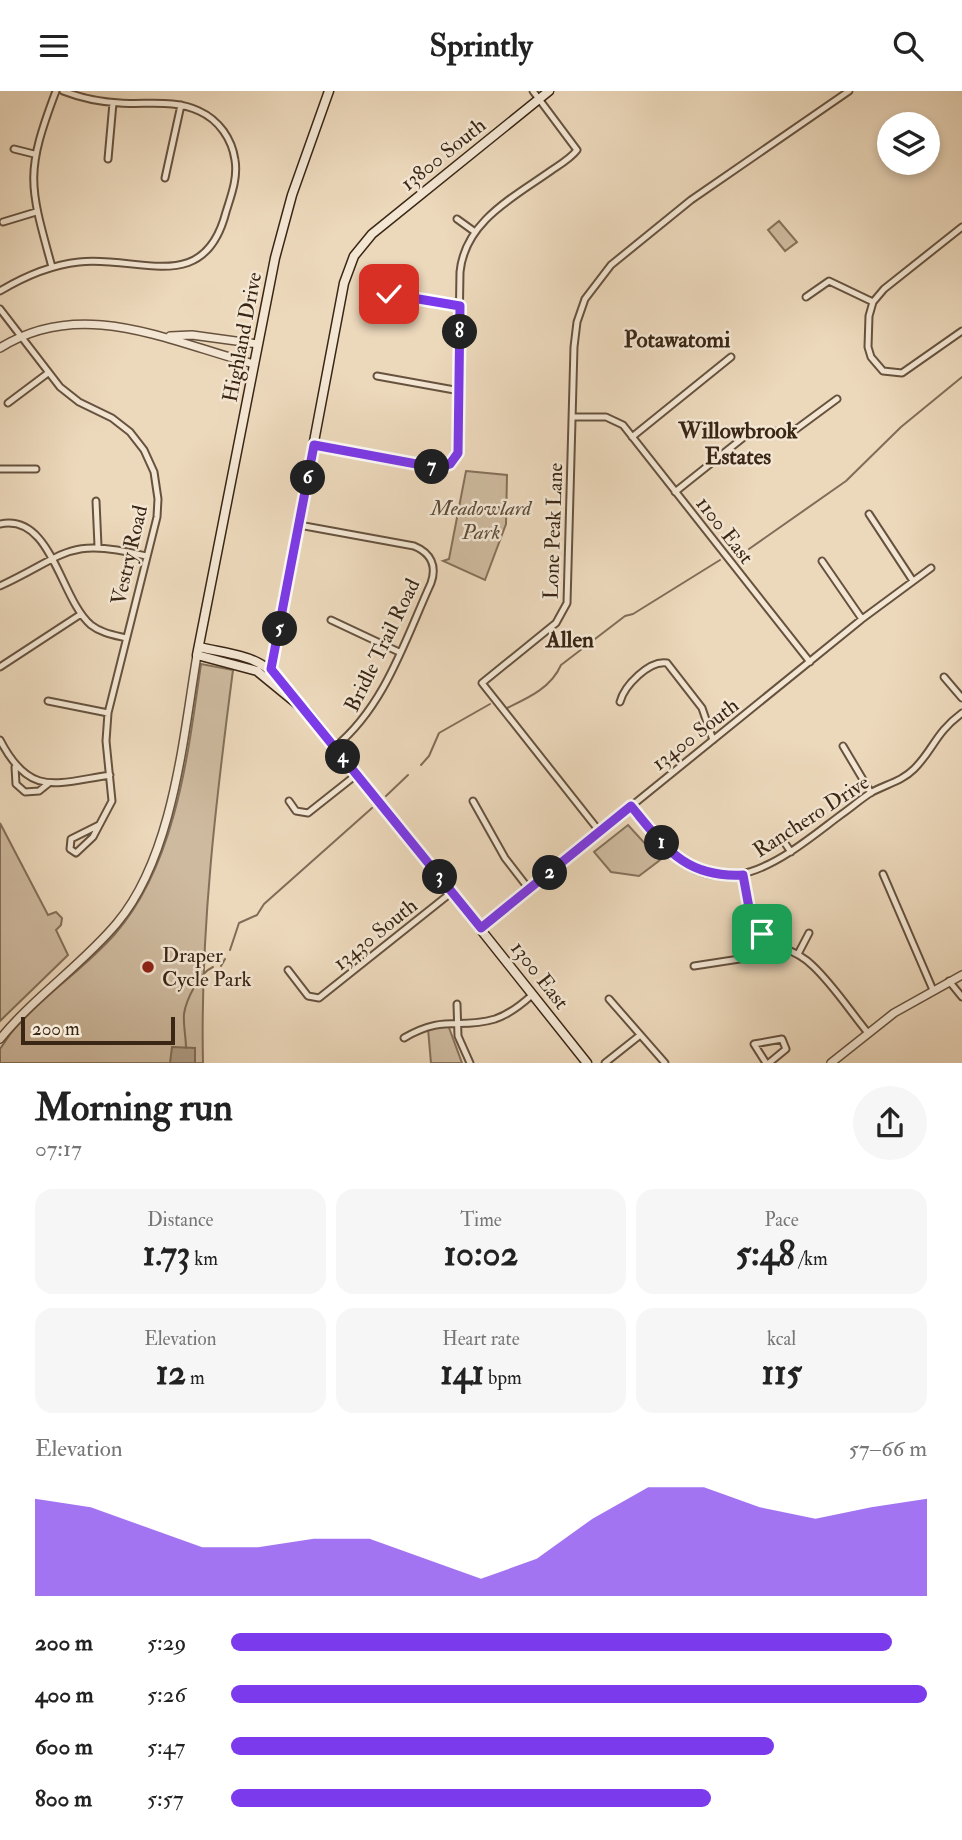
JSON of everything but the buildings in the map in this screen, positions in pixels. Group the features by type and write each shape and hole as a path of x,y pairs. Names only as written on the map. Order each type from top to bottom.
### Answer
{"main road":[{"name":"Highland Drive","path":"196,652 283,227 329,91"},
{"name":"13800 South","path":"314,445 344,283 360,246 376,230 549,91"},
{"path":"263,674 271,669 314,445"},
{"path":"209,595 207,641 232,655 271,669"},
{"path":"196,652 232,655"},
{"name":"1300 East","path":"196,652 263,674 307,712"},
{"name":"1300 East","path":"271,669 587,1063"}],"street":[{"path":"52,267 36,212 32,183 34,154 56,91"},
{"path":"0,291 52,267 93,260 162,268 191,262 204,253 218,236 233,185 235,158 224,131 205,114 181,105 113,103 63,91"},
{"path":"314,445 434,467 446,466 455,460 459,450 462,261 475,232 491,214 577,149 533,91"},
{"name":"Lone Peak Lane","path":"600,832 482,683 556,623 566,609 576,331 589,293 611,265 691,200 849,91"},
{"path":"108,159 113,103"},
{"path":"165,178 181,105"},
{"path":"14,149 34,154"},
{"path":"3,222 36,212"},
{"path":"457,219 475,232"},
{"path":"962,227 881,292 873,302 869,316 868,347 876,364 888,373 902,373 962,331"},
{"path":"806,297 830,281 873,302"},
{"path":"389,294 460,306"},
{"name":"Vestry Road","path":"0,309 48,373 72,397 124,426 148,457 158,499 108,713 106,741 112,801 99,825 83,849 76,853 70,849 68,842 73,837 99,825"},
{"path":"0,348 21,336 51,326 83,323 169,337 192,335 258,344"},
{"path":"169,337 189,346 254,363"},
{"path":"632,437 731,357"},
{"path":"8,403 48,373"},
{"path":"377,376 460,391"},
{"path":"675,492 749,433 795,430 837,399"},
{"name":"1100 East","path":"572,417 612,419 623,425 810,662"},
{"path":"0,469 36,469"},
{"path":"96,501 98,546"},
{"path":"869,514 913,581"},
{"path":"0,524 19,524 32,530 51,558 81,614 99,630 126,638"},
{"name":"Bridle Trail Road","path":"299,525 414,546 429,557 434,569 433,579 370,713 335,747"},
{"path":"0,586 72,549 98,546 146,556"},
{"path":"822,561 862,619"},
{"name":"13400 South","path":"481,928 862,619 931,568"},
{"path":"0,667 81,614"},
{"path":"331,620 399,652"},
{"name":"Highland Drive","path":"0,1039 26,1010 110,931 143,885 163,833 188,710 188,684 196,652"},
{"path":"620,702 627,687 656,663 667,663 702,708 713,740"},
{"path":"944,677 962,698"},
{"path":"48,701 108,713"},
{"name":"Ranchero Drive","path":"631,806 668,851 684,863 711,874 743,875 770,866 871,793 909,774 936,735 962,713"},
{"path":"0,740 15,767 28,777 49,783 110,775"},
{"path":"843,746 871,793"},
{"path":"15,767 16,784 25,792 39,792 49,783"},
{"path":"289,801 296,811 308,813 356,775"},
{"path":"473,801 502,854 529,890"},
{"path":"780,836 791,852"},
{"path":"883,874 933,990"},
{"path":"743,875 753,920 774,943 798,954 820,973 868,1033"},
{"name":"13430 South","path":"288,970 308,996 316,999 452,892"},
{"path":"798,954 809,933"},
{"path":"694,966 759,956 774,943"},
{"path":"831,1063 894,1013 962,975"},
{"path":"949,981 962,997"},
{"path":"404,1038 431,1024 495,1019 509,1013 532,995"},
{"path":"609,999 665,1063"},
{"path":"457,1004 460,1042 470,1063"},
{"path":"605,1063 639,1036"},
{"path":"779,1038 785,1041 785,1050 768,1063 754,1044 779,1038"}],"green space":[{"path":"779,221 797,242 785,251 768,230"},
{"name":"Meadowlard Park","path":"466,471 507,475 506,524 485,580 443,561 449,559"},
{"path":"201,664 233,670 215,817 207,915 203,1063 0,1063 0,1049 11,1033 115,934 136,906 152,875 166,842 176,807 191,734"},
{"path":"0,823 48,915 56,912 62,918 61,925 56,930 68,955 0,1021"},
{"path":"628,825 660,860 639,876 611,872 594,852"},
{"path":"448,1025 462,1063 431,1063 428,1029"}],"shaded area":[{"path":"172,1047 195,1048 195,1063 170,1063"}],"waterway":[{"path":"749,549 846,481 901,427 962,377"},
{"path":"507,708 545,686 561,665 625,616 633,614 720,560"},
{"path":"421,765 429,756 439,733 490,704"},
{"path":"386,796 408,775"},
{"path":"230,950 239,923 257,915 264,904 372,808"},
{"path":"221,966 225,959"},
{"path":"186,1048 185,1008 198,981 213,967"}],"place":[{"name":"Draper Cycle Park","path":"148,967"}],"district":[{"name":"Potawatomi","path":"677,339"},
{"name":"Willowbrook Estates","path":"738,443"},
{"name":"Allen","path":"570,639"}],"route":[{"path":"389,294 460,306 458,453 450,464 438,468 314,445 271,669 481,928 631,806 668,851 684,863 711,874 743,875 747,905 762,934"}]}
